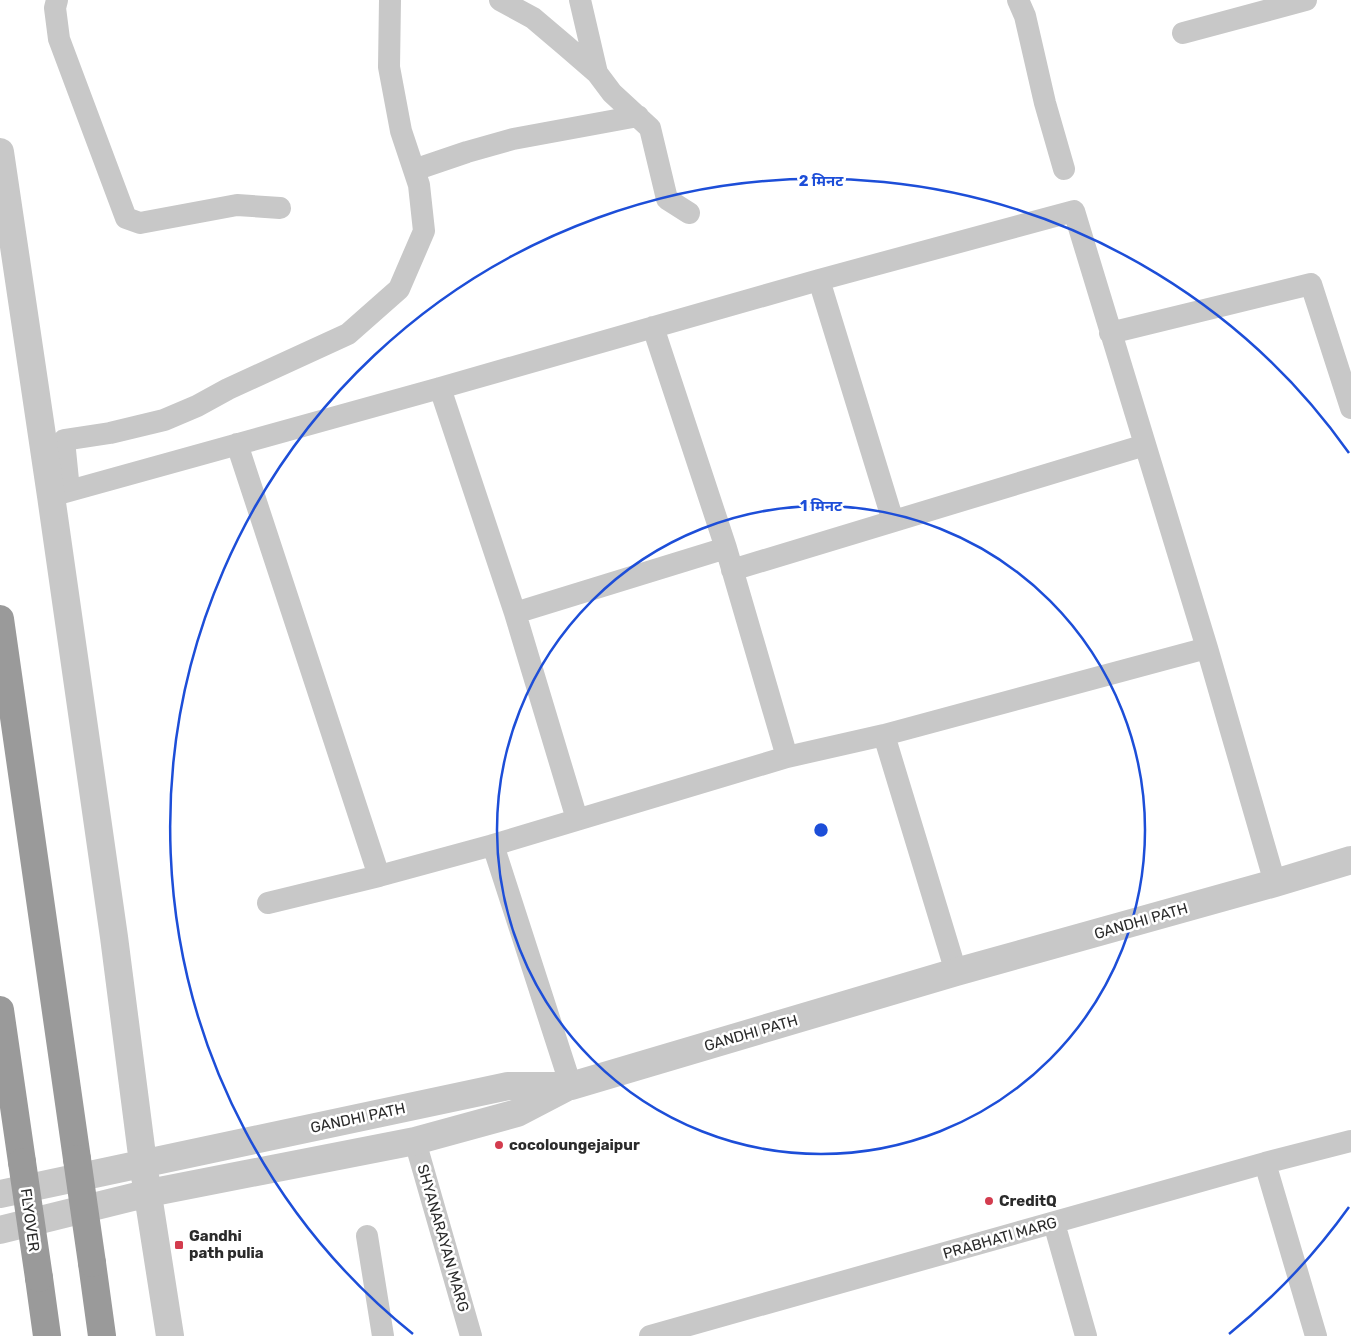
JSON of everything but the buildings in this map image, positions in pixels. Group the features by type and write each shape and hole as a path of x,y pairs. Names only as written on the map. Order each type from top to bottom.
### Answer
{"highway":[{"path":"0,619 102,1336"},
{"name":"FLYOVER","path":"0,1010 47,1336"}],"street":[{"path":"57,0 55,8 59,39 126,218 140,223 237,205 280,208"},
{"path":"60,493 64,440 164,420 197,406 228,389 348,334 399,289 424,231 419,185 401,131 389,67 390,0"},
{"path":"500,0 533,18 597,73 612,93 650,128 667,199 689,213"},
{"path":"580,0 597,73"},
{"path":"1018,0 1025,16 1064,169"},
{"path":"1182,33 1306,0"},
{"path":"414,170 512,139 638,116"},
{"path":"0,152 60,493 143,1163 170,1336"},
{"path":"60,493 440,388 819,280 1074,211 1207,648 1275,883"},
{"path":"819,280 893,521"},
{"path":"1110,333 1312,284 1351,408"},
{"path":"653,327 729,559 786,757"},
{"path":"440,388 515,613 577,819"},
{"path":"237,444 379,876"},
{"path":"515,613 729,559 893,521 1145,445"},
{"path":"268,903 494,845 786,757 884,735 1207,648"},
{"path":"884,735 956,972"},
{"path":"0,1230 149,1193 416,1141 517,1113 571,1086 494,845"},
{"name":"GANDHI PATH","path":"0,1194 508,1086 571,1086 956,972 1351,860"},
{"name":"SHYANARAYAN MARG","path":"416,1141 471,1336"},
{"name":"PRABHATI MARG","path":"650,1336 688,1331 1054,1222 1351,1141"},
{"path":"1265,1163 1316,1336"},
{"path":"1054,1222 1086,1336"},
{"path":"368,1236 383,1336"}],"place":[{"name":"cocoloungejaipur","path":"499,1145"},
{"name":"CreditQ","path":"989,1201"},
{"name":"Gandhi path pulia","path":"179,1245"}]}
